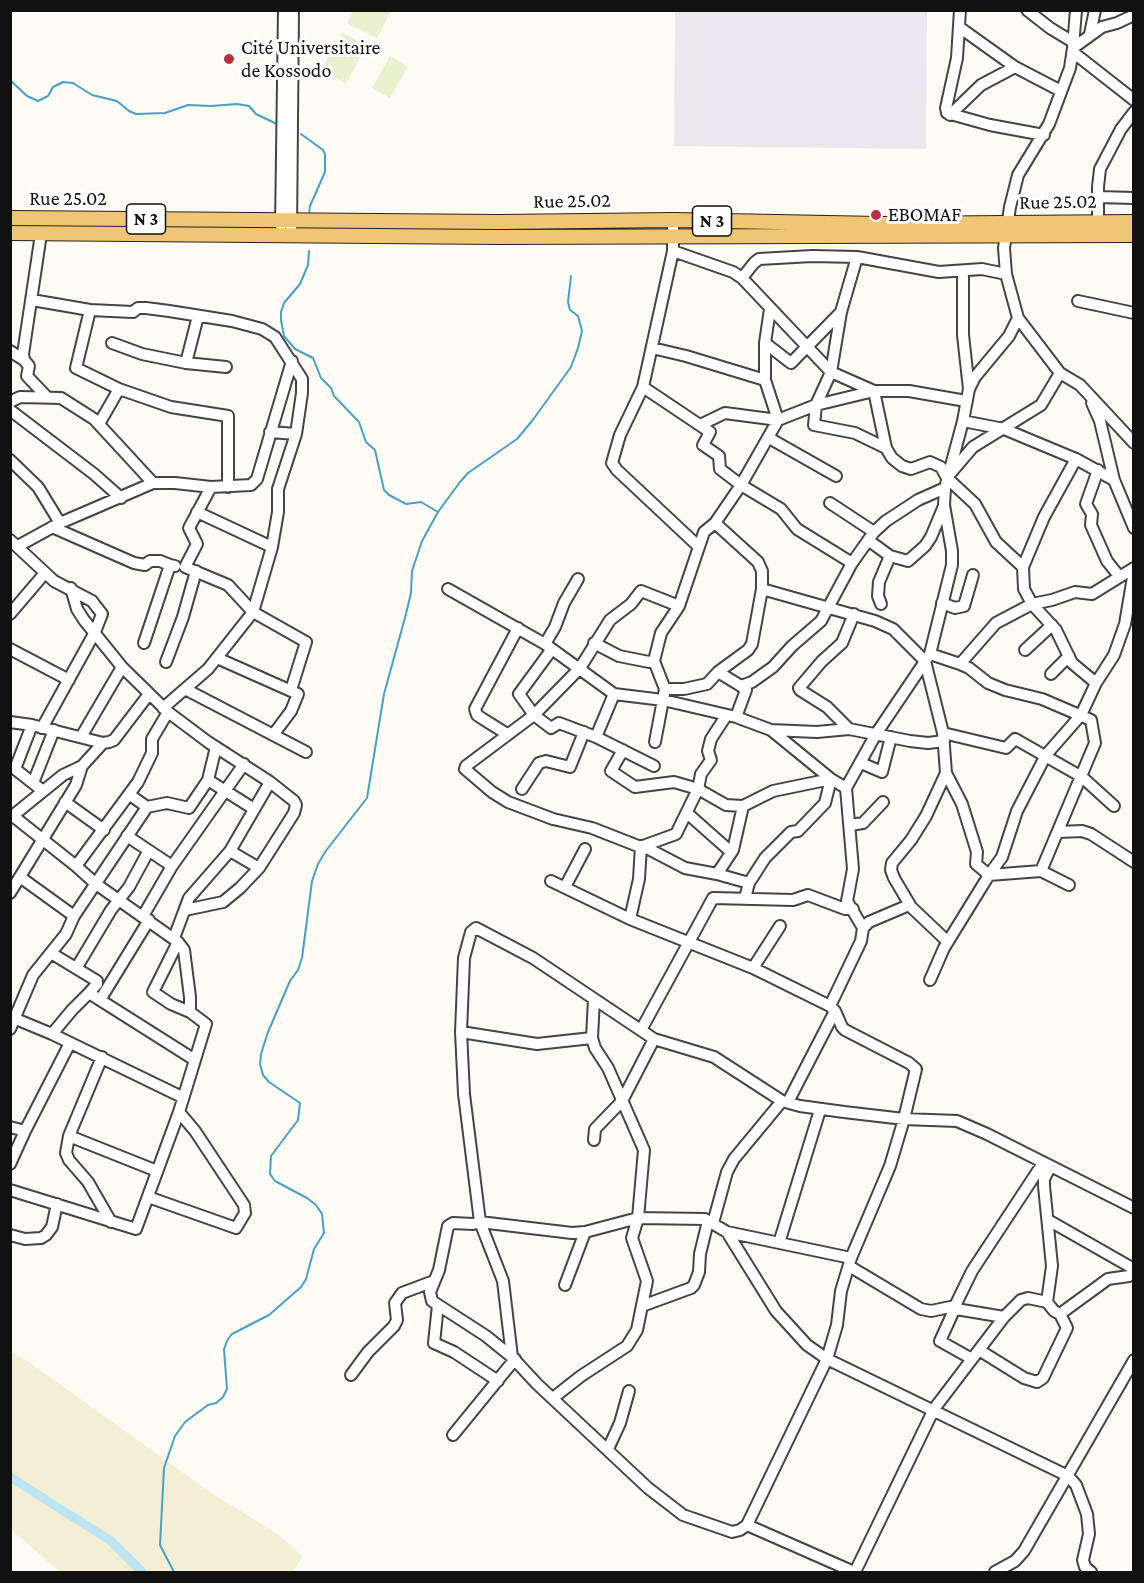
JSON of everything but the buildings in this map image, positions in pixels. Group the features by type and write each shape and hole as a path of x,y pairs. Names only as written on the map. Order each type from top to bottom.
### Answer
{"main road":[{"name":"Rue 25.02","path":"10,218 499,222 673,220 879,224 1008,222 1098,228 1134,222"},
{"name":"N 3","path":"10,233 286,234 672,244 813,236 1006,237 1098,228 1134,235"}],"street":[{"path":"284,10 286,234"},
{"path":"286,220 293,10"},
{"path":"960,10 957,58 946,108 950,115 1016,131 1044,135"},
{"path":"1027,10 1134,100"},
{"path":"1076,10 1074,48 1061,91 1044,135 1020,170 1004,248 1006,274 1018,318 1060,373 1080,385 1134,443"},
{"path":"1090,34 1095,10"},
{"path":"1074,48 1102,27 1134,15"},
{"path":"959,27 1015,67 1061,91"},
{"path":"950,115 981,85 1015,67"},
{"path":"1098,228 1098,175 1103,160 1134,112"},
{"path":"1098,197 1134,198"},
{"path":"673,220 672,244 644,387 620,435 612,459 613,466 660,513 698,546"},
{"path":"24,360 41,234"},
{"path":"812,256 813,236"},
{"path":"672,244 742,278 831,372 874,391"},
{"path":"742,278 759,259 812,256 857,257 939,272 982,268 1006,274"},
{"path":"857,257 841,312 831,372 816,405 814,425 855,433 886,448"},
{"path":"963,271 963,335 969,389"},
{"path":"32,300 90,310 133,312 138,308 146,308 232,321 270,332 292,361 303,382 296,434 278,489 278,512 272,547 253,612 217,657 165,710 152,739 152,753 130,795 76,866"},
{"path":"1078,301 1134,313"},
{"path":"655,742 664,695 654,661 661,633 680,606 704,532 715,523 741,485 778,420 765,380 765,343 770,309"},
{"path":"90,310 76,368 119,389 171,407 228,416 228,487"},
{"path":"765,343 790,363 841,312"},
{"path":"186,363 198,316"},
{"path":"642,1306 694,1285 699,1272 700,1254 727,1172 734,1159 785,1102 832,1009 861,941 863,928 846,901 853,869 846,789 876,734 927,657 952,558 944,505 946,483 969,389 975,377 1009,336 1018,318"},
{"path":"112,343 142,354 186,363 226,367"},
{"path":"652,348 765,380"},
{"path":"10,351 29,366 27,376 46,396"},
{"path":"43,791 15,769 43,727 69,680 95,632 101,613 92,601 54,581 13,542 153,483 211,487 251,485 257,478 292,361"},
{"path":"741,686 774,668 792,646 821,621 852,563 871,536 886,521 946,483 973,447 1041,405 1060,373"},
{"path":"644,387 710,432 702,445 719,456 720,469 741,485 781,509 796,528 852,563"},
{"path":"99,424 119,389"},
{"path":"700,425 725,413 778,420 816,405 874,391 909,391 966,401"},
{"path":"874,391 886,448 892,458 902,466 911,468 930,462 941,467 946,483 975,504 994,540 1023,567"},
{"path":"1088,394 1100,421 1114,480 1134,528"},
{"path":"10,402 20,397 61,398 99,424 153,483"},
{"path":"10,410 94,474 121,498"},
{"path":"963,421 1004,429 1076,459 1114,480"},
{"path":"270,432 296,434"},
{"path":"769,438 836,476"},
{"path":"1076,459 1044,517 1023,567 1024,589 1032,604 1052,625 1072,663 1096,683"},
{"path":"12,463 43,493 56,525 134,563 145,565 150,561 160,561 185,567 228,585 253,612 306,642 291,690"},
{"path":"1098,470 1086,504 1092,514 1091,525 1107,561 1119,576"},
{"path":"185,567 197,544 189,529 211,487"},
{"path":"830,503 871,536 890,556 905,561 910,560 931,537 944,505"},
{"path":"197,512 272,547"},
{"path":"664,695 706,684 750,647 764,576 758,562 715,523"},
{"path":"881,604 878,596 879,582 890,556"},
{"path":"144,643 170,565"},
{"path":"960,664 996,623 1032,604 1075,592 1092,594 1134,569"},
{"path":"930,980 948,942 1002,857 1017,811 1046,755 1081,714 1096,683 1114,655 1124,631 1134,569"},
{"path":"166,662 196,571"},
{"path":"10,614 45,573"},
{"path":"942,603 955,608 964,606 973,575"},
{"path":"578,579 564,603 549,646 519,694 534,715 550,728 559,723 596,736 654,766"},
{"path":"71,588 79,613 122,667 165,710 294,801 296,808 259,868 240,888 223,902 185,910"},
{"path":"448,589 549,646 614,694 664,695 771,730 817,732 849,729 928,743 944,737 1006,748 1015,739 1082,777 1114,806"},
{"path":"762,590 854,614 891,627 927,657 960,664 988,683 1005,690 1042,699 1091,720 1095,743 1041,871"},
{"path":"680,606 641,591 631,604 610,620 580,669 534,715 465,769 492,792 508,802 553,819 592,828 642,846 685,868 749,883"},
{"path":"849,729 827,707 799,688 822,661 840,646 854,614"},
{"path":"1026,650 1052,625"},
{"path":"507,734 483,720 477,715 475,709 518,628"},
{"path":"594,643 620,656 654,661"},
{"path":"10,650 69,680"},
{"path":"1051,674 1069,656"},
{"path":"217,657 299,695 291,711 273,735"},
{"path":"927,657 944,737 946,773 962,804 977,852 976,864 989,875 1041,871 1069,885"},
{"path":"81,737 122,667"},
{"path":"642,846 676,834 698,789 701,774 711,760 708,751 711,739 731,716 746,690 718,672"},
{"path":"185,689 306,752"},
{"path":"10,722 43,727 103,743 114,740 149,694"},
{"path":"596,736 614,694"},
{"path":"33,783 43,727"},
{"path":"771,730 846,789"},
{"path":"522,789 539,763 546,761 570,767 584,732"},
{"path":"861,763 882,772 891,737"},
{"path":"103,743 82,766 63,775 12,817 96,884 176,940 184,950 190,1012"},
{"path":"182,1097 52,1034 12,1022 33,975 66,934 74,916 147,807 167,803 189,808 208,780 216,747"},
{"path":"623,750 611,771 634,787 674,782 698,789 726,805 743,806 773,791 831,779"},
{"path":"100,1000 172,866 244,764"},
{"path":"10,893 76,786 82,766"},
{"path":"946,773 926,816 911,840 892,863 891,870 910,905 948,942"},
{"path":"745,898 749,883 765,858 791,832 798,831 825,803 831,779"},
{"path":"208,780 254,809"},
{"path":"10,1190 136,1229 179,1112 206,1024 204,1020 171,1004 153,992 176,940 192,893 230,851 270,782"},
{"path":"130,795 147,807"},
{"path":"65,802 104,830"},
{"path":"850,825 864,823 883,802"},
{"path":"717,874 731,852 743,806"},
{"path":"687,813 731,852"},
{"path":"1059,832 1082,831 1091,834 1132,858"},
{"path":"127,836 172,866"},
{"path":"630,919 639,879 642,846"},
{"path":"565,887 585,849"},
{"path":"230,851 259,868"},
{"path":"77,967 118,900 129,887 148,852"},
{"path":"20,877 74,916"},
{"path":"551,881 630,919 753,968 832,1009 845,1030 914,1067 916,1071 904,1119 890,1166 850,1262 839,1296 837,1325 827,1359 747,1525 740,1530 732,1532 683,1515 648,1488 514,1358 430,1298 449,1224 480,1222 572,1233 585,1232 638,1218 710,1222 727,1232 850,1262 921,1309 931,1311 955,1307 1004,1317"},
{"path":"641,1030 713,898 793,900 808,895 845,909 853,909"},
{"path":"863,928 871,921 910,905"},
{"path":"753,968 780,926"},
{"path":"453,1435 514,1358 503,1281 480,1222 464,1094 461,1032 464,958 471,932 476,928 533,958 654,1039 714,1057 785,1102 820,1110 904,1119 957,1121 1134,1208"},
{"path":"51,953 97,981 90,993 52,1034"},
{"path":"90,993 195,1060"},
{"path":"553,1398 581,1376 627,1346 637,1330 647,1281 632,1238 638,1218 644,1150 608,1068 596,1050 592,1038 594,999"},
{"path":"461,1032 537,1044 592,1038"},
{"path":"594,1140 595,1129 622,1101 654,1039"},
{"path":"10,1164 70,1042"},
{"path":"102,1057 66,1146 69,1160 88,1182 111,1222"},
{"path":"779,1243 820,1110"},
{"path":"148,1197 236,1228 245,1213 244,1205 195,1131 179,1112"},
{"path":"10,1127 25,1131"},
{"path":"69,1136 157,1172"},
{"path":"1046,1165 1044,1186 1052,1266 1047,1302"},
{"path":"972,1359 940,1341 972,1271 1046,1165"},
{"path":"10,1235 25,1239 41,1238 46,1235 52,1227 57,1203"},
{"path":"1048,1220 1134,1271 1130,1276 1108,1279 1060,1314"},
{"path":"565,1284 585,1232"},
{"path":"727,1232 780,1316 804,1342 827,1359 1068,1476 1076,1485 1087,1514 1089,1534 1083,1560 1090,1572"},
{"path":"351,1375 368,1352 394,1326 397,1320 395,1303 402,1293 434,1281"},
{"path":"747,1525 855,1572 934,1409 1004,1317 1025,1298 1047,1302 1054,1311 1060,1314 1066,1330 1043,1378 1035,1382 1024,1378 980,1350"},
{"path":"438,1305 435,1343 454,1352 498,1381"},
{"path":"995,1572 1015,1561 1024,1551 1134,1360"},
{"path":"608,1449 620,1423 629,1391"}],"shaded area":[{"path":"675,11 927,11 926,149 674,146"},
{"path":"11,1352 23,1358 210,1492 279,1535 303,1557 292,1572 60,1572 11,1529"}],"green space":[{"path":"353,10 391,11 377,38 347,23"},
{"path":"342,32 366,46 346,84 321,70"},
{"path":"390,56 408,66 390,98 372,88"}],"waterway":[{"path":"10,80 27,96 38,101 48,96 53,87 63,82 73,83 92,95 117,101 136,114 165,113 188,105 237,104 249,106 256,114 279,125"},
{"path":"301,134 325,154 325,172 310,206 309,215"},
{"path":"309,251 308,265 300,284 284,303 281,312 284,336 295,349 313,358 321,378 331,388 334,396 359,422 366,442 375,450 384,490 406,504 421,502 438,512"},
{"path":"174,1572 160,1545 164,1468 175,1436 185,1422 223,1397 227,1389 224,1349 228,1339 232,1334 269,1315 301,1287 306,1279 314,1249 324,1233 322,1214 316,1205 275,1181 270,1174 271,1156 298,1120 300,1103 269,1082 263,1075 260,1064 268,1032 302,958 312,881 325,852 367,798 384,694 411,593 412,571 422,541 438,512 460,482 468,473 517,439 571,367 582,331 578,316 570,310 568,302 571,276"},
{"path":"10,1477 111,1541 142,1572"}],"place":[{"name":"Cité Universitaire de Kossodo","path":"229,59"},
{"name":"EBOMAF","path":"876,215"}]}
